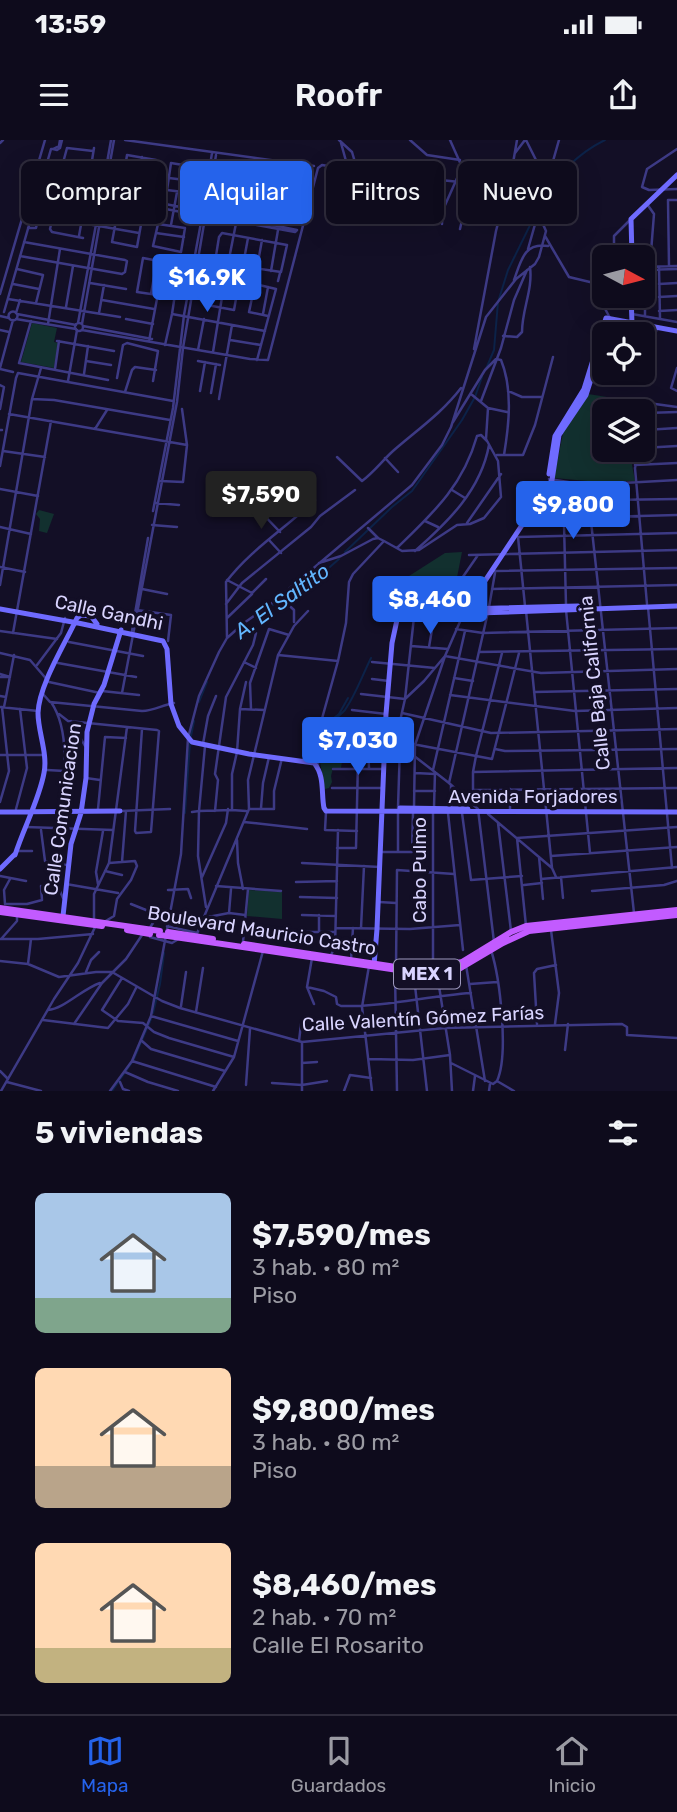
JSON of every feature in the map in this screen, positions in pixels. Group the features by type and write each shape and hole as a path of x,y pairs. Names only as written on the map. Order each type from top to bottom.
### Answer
{"main road":[{"name":"Boulevard Mauricio Castro","path":"2,908 15,913 98,922"},
{"name":"Boulevard Mauricio Castro","path":"2,908 63,916 145,932 196,934 371,965"},
{"name":"Boulevard Mauricio Castro","path":"164,933 180,938 312,958 396,969 433,969 462,962 511,932 526,926 677,912"},
{"name":"Boulevard Mauricio Castro","path":"396,969 413,976 443,973 466,965 523,933 634,916"},
{"path":"560,927 568,921"}],"street":[{"path":"0,294 45,140"},
{"path":"43,147 52,149 59,146 61,140"},
{"path":"109,161 112,140"},
{"path":"125,140 314,166"},
{"path":"339,140 346,161"},
{"path":"339,140 352,152 355,161"},
{"path":"410,140 427,156 460,160"},
{"path":"444,208 461,169 460,160 450,140"},
{"path":"513,161 517,140"},
{"path":"515,153 525,140 537,161"},
{"path":"553,161 559,140"},
{"path":"63,161 67,147 94,149 92,161"},
{"path":"48,161 52,149"},
{"path":"677,149 646,170 643,189 677,189"},
{"path":"213,161 214,153"},
{"path":"126,161 127,155 155,161"},
{"path":"141,161 142,157"},
{"path":"180,164 172,163 167,190 180,192"},
{"path":"0,316 79,327 181,348 265,361 269,358 318,168 326,165"},
{"path":"614,245 614,236 677,175"},
{"path":"168,178 180,179"},
{"path":"444,180 457,181"},
{"path":"171,225 177,192"},
{"path":"669,266 668,200 677,200"},
{"path":"647,204 654,214 652,245"},
{"path":"166,207 180,209"},
{"path":"118,215 140,218 140,233 138,247 113,242 118,215"},
{"path":"631,219 632,245"},
{"path":"158,223 185,228 181,252 153,246 155,233 158,223"},
{"path":"29,224 13,284 2,311 14,317 48,322"},
{"path":"28,228 36,228 37,224"},
{"path":"52,224 51,232 81,237 81,224"},
{"path":"89,224 140,233"},
{"path":"122,693 203,224"},
{"path":"229,264 236,224"},
{"path":"263,224 278,227"},
{"path":"271,271 279,224"},
{"path":"460,229 461,224"},
{"path":"472,363 499,224"},
{"path":"512,284 536,224"},
{"path":"451,426 486,317 512,284 538,260 545,236 544,224"},
{"path":"68,381 98,225"},
{"path":"155,233 184,237"},
{"path":"278,281 288,245 220,233 215,261 280,273"},
{"path":"668,233 677,233"},
{"path":"545,236 569,277 592,283"},
{"path":"243,267 248,238"},
{"path":"257,269 262,240"},
{"path":"20,256 124,273 127,261 24,242"},
{"path":"528,249 535,244 550,247"},
{"path":"48,322 60,249"},
{"path":"668,249 677,249"},
{"path":"273,257 284,258"},
{"path":"150,340 164,262 143,258 137,292 158,295"},
{"path":"151,294 157,260"},
{"path":"66,308 73,266"},
{"path":"165,345 179,267 195,268"},
{"path":"659,268 677,267"},
{"path":"655,268 677,267"},
{"path":"481,401 514,300 528,268"},
{"path":"503,336 518,337 522,332 531,286 528,268"},
{"path":"659,268 660,318"},
{"path":"17,269 42,274 36,303"},
{"path":"214,277 239,282 234,310 220,308 207,305 211,279 214,277"},
{"path":"211,393 216,364 214,353 217,322 225,279"},
{"path":"88,282 125,289"},
{"path":"659,284 677,283"},
{"path":"13,284 39,289"},
{"path":"99,314 104,285"},
{"path":"257,360 265,331 275,288 255,285 249,313 268,316"},
{"path":"263,315 268,286"},
{"path":"659,297 677,296"},
{"path":"8,299 120,317"},
{"path":"0,361 20,300"},
{"path":"102,300 155,309"},
{"path":"605,308 607,322"},
{"path":"632,308 632,322"},
{"path":"645,308 645,316"},
{"path":"659,311 677,310"},
{"path":"632,313 677,322"},
{"path":"172,314 265,331"},
{"path":"14,317 0,369 173,401"},
{"path":"608,317 628,322"},
{"path":"607,322 608,317"},
{"path":"126,319 153,324"},
{"path":"198,350 204,319"},
{"path":"31,321 18,362 108,380"},
{"path":"219,399 232,324"},
{"path":"79,327 150,340"},
{"path":"655,327 677,331"},
{"path":"655,336 658,327"},
{"path":"0,330 9,331"},
{"path":"141,346 142,340"},
{"path":"229,340 261,345"},
{"path":"55,370 58,341 114,351"},
{"path":"117,378 124,344 158,351 153,381"},
{"path":"83,375 88,346"},
{"path":"133,632 167,442 177,402 181,348"},
{"path":"497,455 523,455 535,425 553,357"},
{"path":"496,359 502,361 508,391 509,422 504,455"},
{"path":"112,1090 132,1061 151,1016 164,933 181,854 188,738 199,696 227,638 412,485 442,445 485,370 496,359"},
{"path":"86,361 110,365"},
{"path":"198,361 216,364"},
{"path":"200,391 205,362"},
{"path":"125,392 135,367 156,370"},
{"path":"0,585 32,399 41,368"},
{"path":"677,368 671,387 677,391"},
{"path":"381,852 412,852 415,744 445,656 465,612 550,481 555,436 571,413 592,371"},
{"path":"0,466 15,373"},
{"path":"337,457 360,481 373,473 385,458 446,407 464,384"},
{"path":"0,385 4,387 0,409"},
{"path":"508,391 522,397 543,397"},
{"path":"471,394 488,408 508,412"},
{"path":"32,399 54,400 170,420"},
{"path":"655,404 677,407"},
{"path":"415,551 458,510 484,469 488,443 488,408"},
{"path":"160,481 182,483 187,445 182,409"},
{"path":"94,429 107,410"},
{"path":"655,413 677,412"},
{"path":"9,414 187,445"},
{"path":"13,633 51,421"},
{"path":"655,429 677,428"},
{"path":"368,528 378,538 397,548 405,552 415,551 457,525 484,518 500,499 501,474 497,455 481,435 477,436 471,458 439,508 397,548"},
{"path":"655,448 677,446"},
{"path":"3,451 45,457"},
{"path":"385,458 398,472"},
{"path":"523,885 559,877 675,868 668,828 636,462"},
{"path":"635,465 677,463"},
{"path":"467,524 501,474"},
{"path":"550,481 587,485 677,481"},
{"path":"563,483 567,631 590,853"},
{"name":"Calle Baja California","path":"587,485 634,916"},
{"path":"0,489 38,496"},
{"path":"452,489 466,498"},
{"path":"226,604 239,586 281,553 320,516 355,490"},
{"path":"539,501 677,499"},
{"path":"227,638 227,580 241,564 315,500"},
{"path":"156,503 179,505"},
{"path":"257,508 280,532"},
{"path":"527,519 677,515"},
{"path":"425,521 439,528"},
{"path":"152,524 177,527"},
{"path":"0,527 32,534"},
{"path":"516,537 677,533"},
{"path":"516,537 524,588 552,868"},
{"path":"319,563 327,562 362,543 378,538"},
{"path":"269,540 281,553"},
{"path":"357,831 326,830 322,782 318,768 318,733 338,661 346,622 346,598 350,580 384,541"},
{"path":"469,555 677,550"},
{"path":"458,584 478,555"},
{"path":"463,950 449,811 450,784 497,562"},
{"path":"2,568 25,572"},
{"path":"495,571 677,568"},
{"path":"227,580 251,593 266,579"},
{"path":"492,589 677,585"},
{"path":"142,589 167,594"},
{"path":"227,618 257,590"},
{"path":"279,596 303,616"},
{"path":"372,1091 362,1007 377,929 387,697 400,606 445,615 488,610 677,605"},
{"name":"Calle Gandhi","path":"0,608 121,630"},
{"path":"398,852 399,743 415,608"},
{"path":"138,610 171,615 168,641"},
{"path":"294,610 294,626"},
{"path":"196,934 249,809 248,780 278,655 294,626 308,611"},
{"path":"429,648 435,612"},
{"path":"36,665 63,630 65,619"},
{"path":"16,852 45,771 39,711 42,694 77,621"},
{"path":"49,681 77,621"},
{"name":"Calle Gandhi","path":"77,621 160,635 168,641 173,705"},
{"path":"456,629 483,633 677,628"},
{"path":"251,709 250,683 269,629 289,635"},
{"name":"Calle Comunicacion","path":"63,916 72,840 81,811 86,778 87,732 93,707 101,692 121,630"},
{"path":"0,631 57,639"},
{"name":"Cabo Pulmo","path":"433,969 434,772 465,631"},
{"name":"Calle Gandhi","path":"133,632 165,643 173,705 179,726 188,738"},
{"path":"215,811 218,780 215,775 226,697 253,645 256,632"},
{"path":"69,642 143,656"},
{"path":"411,646 448,649"},
{"path":"479,652 677,649"},
{"path":"0,653 26,658 36,665 49,681 101,692 139,695"},
{"path":"473,803 476,756 502,653"},
{"path":"386,739 492,759 519,653"},
{"path":"0,802 9,771 2,707 14,655"},
{"path":"278,655 338,661"},
{"path":"445,656 532,671 677,669"},
{"path":"361,694 405,699 445,656"},
{"path":"244,662 256,668"},
{"path":"372,662 435,668"},
{"path":"58,663 136,677"},
{"path":"0,675 10,677"},
{"path":"454,678 473,681"},
{"path":"372,679 389,681"},
{"path":"202,877 230,810 240,709 246,682"},
{"path":"534,692 677,689"},
{"path":"42,694 59,714 70,721 86,749"},
{"path":"450,695 575,711 677,708"},
{"path":"0,696 6,697"},
{"path":"206,910 198,856 199,811 204,746 210,710 216,696"},
{"path":"50,702 152,711 173,705"},
{"path":"2,707 39,711"},
{"path":"16,809 27,771 20,709"},
{"path":"240,709 265,710"},
{"path":"352,710 386,714"},
{"path":"0,869 16,852 47,771 39,711"},
{"path":"402,713 482,731 499,732 677,729"},
{"path":"58,809 65,771 59,714"},
{"path":"70,721 157,730 160,734 151,833 135,833 142,729"},
{"path":"122,862 120,811 127,727"},
{"path":"79,733 87,732"},
{"path":"98,808 106,736 126,738"},
{"path":"188,738 195,744 204,746 312,762 318,768"},
{"path":"399,743 473,803 478,811 494,942"},
{"path":"368,747 369,768"},
{"path":"495,749 677,749"},
{"path":"0,755 43,755"},
{"path":"261,808 269,757"},
{"path":"192,812 274,809 282,758"},
{"path":"337,848 356,849 358,761"},
{"path":"473,772 677,768"},
{"path":"333,769 384,769"},
{"path":"47,771 65,771"},
{"path":"415,773 434,772"},
{"path":"86,778 101,780"},
{"path":"332,788 383,788"},
{"path":"472,790 677,788"},
{"path":"510,789 510,810"},
{"path":"414,791 435,791"},
{"path":"81,811 98,808 120,811"},
{"path":"0,811 170,809"},
{"name":"Avenida Forjadores","path":"325,809 546,811"},
{"path":"0,811 33,810"},
{"name":"Avenida Forjadores","path":"449,811 677,810"},
{"path":"1,1091 93,934 98,922 92,904 97,886 109,863 113,830 120,811"},
{"path":"486,812 552,868 559,877 563,898"},
{"path":"462,813 470,878 503,879 522,876"},
{"path":"244,822 307,829"},
{"path":"498,823 511,932"},
{"path":"26,827 113,830"},
{"path":"517,838 677,827"},
{"path":"41,828 44,859 52,864 68,865"},
{"path":"330,957 335,949 338,830"},
{"path":"97,886 96,875 103,831"},
{"path":"237,837 238,860 245,889 243,943"},
{"path":"517,838 526,926"},
{"path":"551,856 677,847"},
{"path":"16,852 32,851"},
{"path":"539,857 543,899"},
{"path":"98,922 114,916 120,893 131,880 137,864 135,861 109,863"},
{"path":"302,863 380,867"},
{"path":"52,864 64,901"},
{"path":"361,929 364,866"},
{"path":"397,1091 397,870 454,874"},
{"path":"105,871 122,875"},
{"path":"0,876 26,881"},
{"path":"10,879 4,890 2,908 42,900 41,886"},
{"path":"296,881 337,881"},
{"path":"592,891 664,886 677,881"},
{"path":"66,884 97,886 120,893"},
{"path":"215,886 281,891"},
{"path":"168,890 189,889 191,898"},
{"path":"229,914 231,889"},
{"path":"300,897 337,898"},
{"path":"378,902 396,903"},
{"path":"74,1024 102,983 126,959 153,923 151,912 131,904"},
{"path":"1,939 17,921 15,913"},
{"path":"203,918 229,914 246,915"},
{"path":"302,915 336,916"},
{"path":"319,915 319,932"},
{"path":"302,932 460,925"},
{"path":"351,960 353,928"},
{"path":"550,928 560,1001 555,1024"},
{"path":"7,932 10,938"},
{"path":"1,939 93,934"},
{"path":"28,964 30,939"},
{"path":"490,1084 497,1081 503,1063 502,1025 491,950"},
{"path":"213,1091 234,1057 263,951"},
{"path":"86,973 99,952"},
{"path":"312,958 307,987 314,1004"},
{"path":"0,961 28,964 54,976 112,972"},
{"path":"466,965 485,1081"},
{"path":"537,1024 533,975 537,969 556,965"},
{"path":"195,1012 204,968"},
{"name":"Calle Valentín Gómez Farías","path":"112,972 180,1008 301,1041 445,1028 537,1024 622,1024 627,1027 627,1035 677,1038"},
{"path":"180,1008 186,972"},
{"path":"427,1091 413,976 437,979 450,1055 452,1091"},
{"path":"122,978 102,1008 115,1020 140,1022 169,1038 234,1057"},
{"path":"470,984 497,982"},
{"path":"48,1010 56,1009 82,990 102,983"},
{"path":"43,1020 108,1028 137,987"},
{"path":"307,987 336,997 338,1006 362,1007 471,993"},
{"path":"434,1011 436,1015 443,1014"},
{"path":"151,1016 237,1041"},
{"path":"302,1091 302,1024 307,1018"},
{"path":"565,1050 568,1024"},
{"path":"246,1085 250,1028"},
{"path":"142,1041 151,1049 225,1071"},
{"path":"369,1059 397,1061 450,1055"},
{"path":"132,1061 216,1087"},
{"path":"301,1063 317,1062"},
{"path":"451,1063 490,1084"},
{"path":"0,1071 7,1080 41,1091"},
{"path":"125,1072 178,1091"},
{"path":"344,1091 350,1075 371,1078"},
{"path":"473,1091 475,1076"},
{"path":"120,1080 123,1089 129,1091"},
{"path":"272,1083 327,1081"},
{"path":"497,1081 514,1091"},
{"path":"489,1091 490,1084"}],"green space":[{"path":"32,323 57,328 54,342 58,343 54,368 21,362"},
{"path":"588,394 620,399 592,399 592,462 633,462 635,481 554,478 563,433"},
{"path":"39,510 54,514 47,533 39,531 40,519 36,514"},
{"path":"462,552 451,608 446,611 403,602 409,576 445,553"},
{"path":"343,755 341,768 333,768 332,782 329,788 325,789 320,762 328,762"},
{"path":"249,890 282,892 282,919 247,916"}],"waterway":[{"name":"A. El Saltito","path":"575,161 605,140"},
{"name":"A. El Saltito","path":"486,369 494,350 498,302 508,270 531,224"},
{"name":"A. El Saltito","path":"345,552 412,491 462,420 482,377"},
{"name":"A. El Saltito","path":"269,607 307,587 339,559"},
{"path":"319,733 345,710 371,658"},
{"name":"A. El Saltito","path":"199,702 207,682"},
{"path":"321,728 339,714 348,698"},
{"name":"A. El Saltito","path":"191,736 194,721"},
{"name":"A. El Saltito","path":"185,813 190,742"},
{"name":"A. El Saltito","path":"153,1013 164,953"},
{"name":"A. El Saltito","path":"112,1091 133,1061 151,1019"}]}
